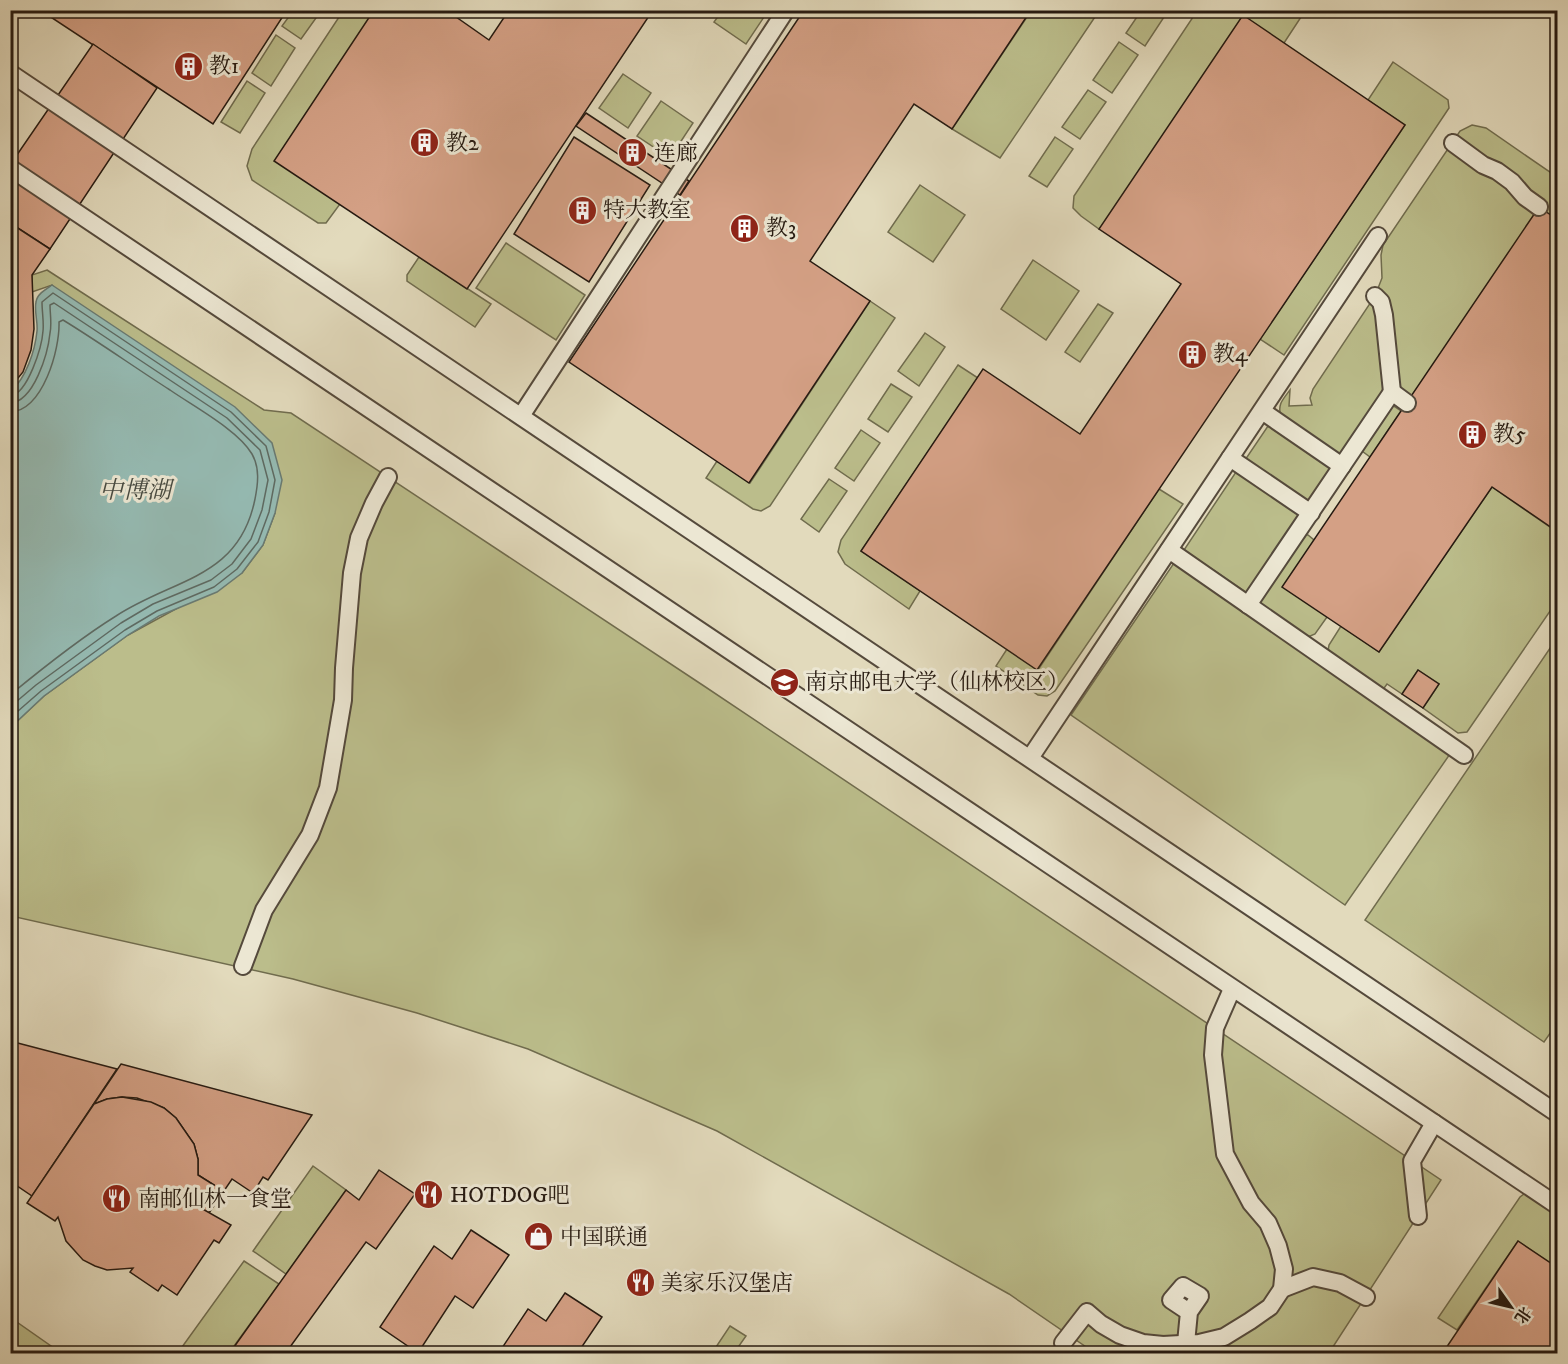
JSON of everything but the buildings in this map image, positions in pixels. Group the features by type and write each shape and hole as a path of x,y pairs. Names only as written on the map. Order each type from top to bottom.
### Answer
{"street":[{"path":"520,416 786,10"},
{"path":"10,73 1557,1114"},
{"path":"1453,143 1483,165 1497,171 1539,207"},
{"path":"10,168 1557,1206"},
{"path":"1030,758 1378,236"},
{"path":"1248,605 1392,392 1384,315 1381,302 1375,296"},
{"path":"1392,392 1407,403"},
{"path":"1262,411 1342,466"},
{"path":"1230,458 1311,513"},
{"path":"243,966 264,910 310,835 328,788 343,700 352,573 359,537 388,477"},
{"path":"1168,550 1464,755"},
{"path":"1063,1343 1087,1312 1101,1324 1120,1335 1143,1343 1163,1345 1199,1343 1224,1336 1250,1321 1270,1307 1282,1289 1284,1269 1278,1246 1268,1223 1251,1203 1225,1154 1213,1055 1215,1028 1232,989"},
{"path":"1418,1216 1412,1161 1434,1123"},
{"path":"1282,1289 1313,1277 1340,1283 1366,1297"},
{"path":"1186,1343 1189,1312"}],"green space":[{"path":"293,11 321,11 301,39 282,26"},
{"path":"343,11 374,11 340,204 326,223 318,223 252,180 247,166 252,149"},
{"path":"722,11 768,11 746,44 714,22"},
{"path":"1031,11 1099,11 1000,158 952,129"},
{"path":"1141,11 1168,11 1145,46 1126,33"},
{"path":"1197,11 1305,11 1284,43 1099,229 1073,208 1074,196"},
{"path":"276,35 295,48 271,86 252,73"},
{"path":"1119,42 1138,55 1112,93 1093,80"},
{"path":"1393,62 1448,100 1449,108 1284,355 1260,339 1405,125 1368,100"},
{"path":"623,74 651,93 628,128 599,108"},
{"path":"247,81 265,93 240,133 221,122"},
{"path":"1088,90 1106,102 1080,139 1062,127"},
{"path":"661,101 693,123 670,158 637,136"},
{"path":"1472,125 1486,128 1557,177 1557,220 1411,397 1392,383 1344,453 1335,454 1281,416 1281,402 1290,390 1289,406 1312,405 1310,398 1313,389 1375,296 1382,278 1383,245 1460,131"},
{"path":"1055,137 1073,149 1047,187 1029,176"},
{"path":"920,185 965,215 933,262 888,232"},
{"path":"506,243 585,295 556,340 476,288"},
{"path":"419,257 491,304 475,327 407,281 407,275"},
{"path":"1033,260 1079,291 1046,340 1001,309"},
{"path":"47,270 264,410 291,413 704,686 1441,1180 1329,1353 1095,1353 1009,1294 717,1131 528,1049 417,1013 293,979 11,916 11,727 44,696 128,635 242,573 263,545 275,513 52,285 32,292 32,275"},
{"path":"870,301 895,318 770,506 761,511 753,509 706,478 717,461 750,483"},
{"path":"1098,304 1113,313 1080,362 1065,352"},
{"path":"925,333 945,347 919,386 898,371"},
{"path":"958,365 978,378 861,551 920,591 909,609 845,564 838,552 841,540"},
{"path":"891,384 912,397 888,432 868,419"},
{"path":"1389,403 1401,411 1370,457 1358,448"},
{"path":"1268,426 1333,469 1310,504 1245,460"},
{"path":"861,430 880,443 854,481 835,468"},
{"path":"1236,472 1301,516 1249,594 1184,550"},
{"path":"829,479 847,491 819,532 801,519"},
{"path":"1492,487 1557,532 1557,561 1554,563 1557,601 1467,732 1458,733 1423,708 1439,684 1418,670 1402,694 1387,684 1382,691 1328,651 1329,645 1341,626 1379,652"},
{"path":"1159,489 1183,504 1055,691 1047,696 1038,695 996,666 1007,649 1038,670"},
{"path":"1299,535 1308,535 1314,540 1327,617 1315,634 1308,637 1261,608 1257,601"},
{"path":"1174,563 1450,754 1345,905 1071,715"},
{"path":"1557,638 1558,1022 1544,1042 1365,920"},
{"path":"313,1166 346,1190 286,1274 253,1251"},
{"path":"1524,1194 1529,1195 1557,1215 1557,1268 1518,1241 1457,1330 1438,1318"},
{"path":"244,1261 279,1284 229,1353 177,1354"},
{"path":"11,1318 61,1353 11,1353"},
{"path":"730,1326 746,1336 734,1353 712,1353"}],"water":[{"name":"中博湖","path":"52,285 235,407 272,443 282,480 275,513 263,545 242,573 217,592 159,616 128,635 44,696 11,727 11,391 25,372 34,347 37,331 35,309 37,299"}],"place":[{"name":"教1","path":"188,66"},
{"name":"教2","path":"425,143"},
{"name":"连廊","path":"633,153"},
{"name":"特大教室","path":"582,210"},
{"name":"教3","path":"745,228"},
{"name":"教4","path":"1192,354"},
{"name":"教5","path":"1472,434"},
{"name":"南京邮电大学（仙林校区）","path":"784,682"},
{"name":"HOTDOG吧","path":"429,1195"},
{"name":"南邮仙林一食堂","path":"117,1199"},
{"name":"中国联通","path":"539,1237"},
{"name":"美家乐汉堡店","path":"640,1283"}]}
